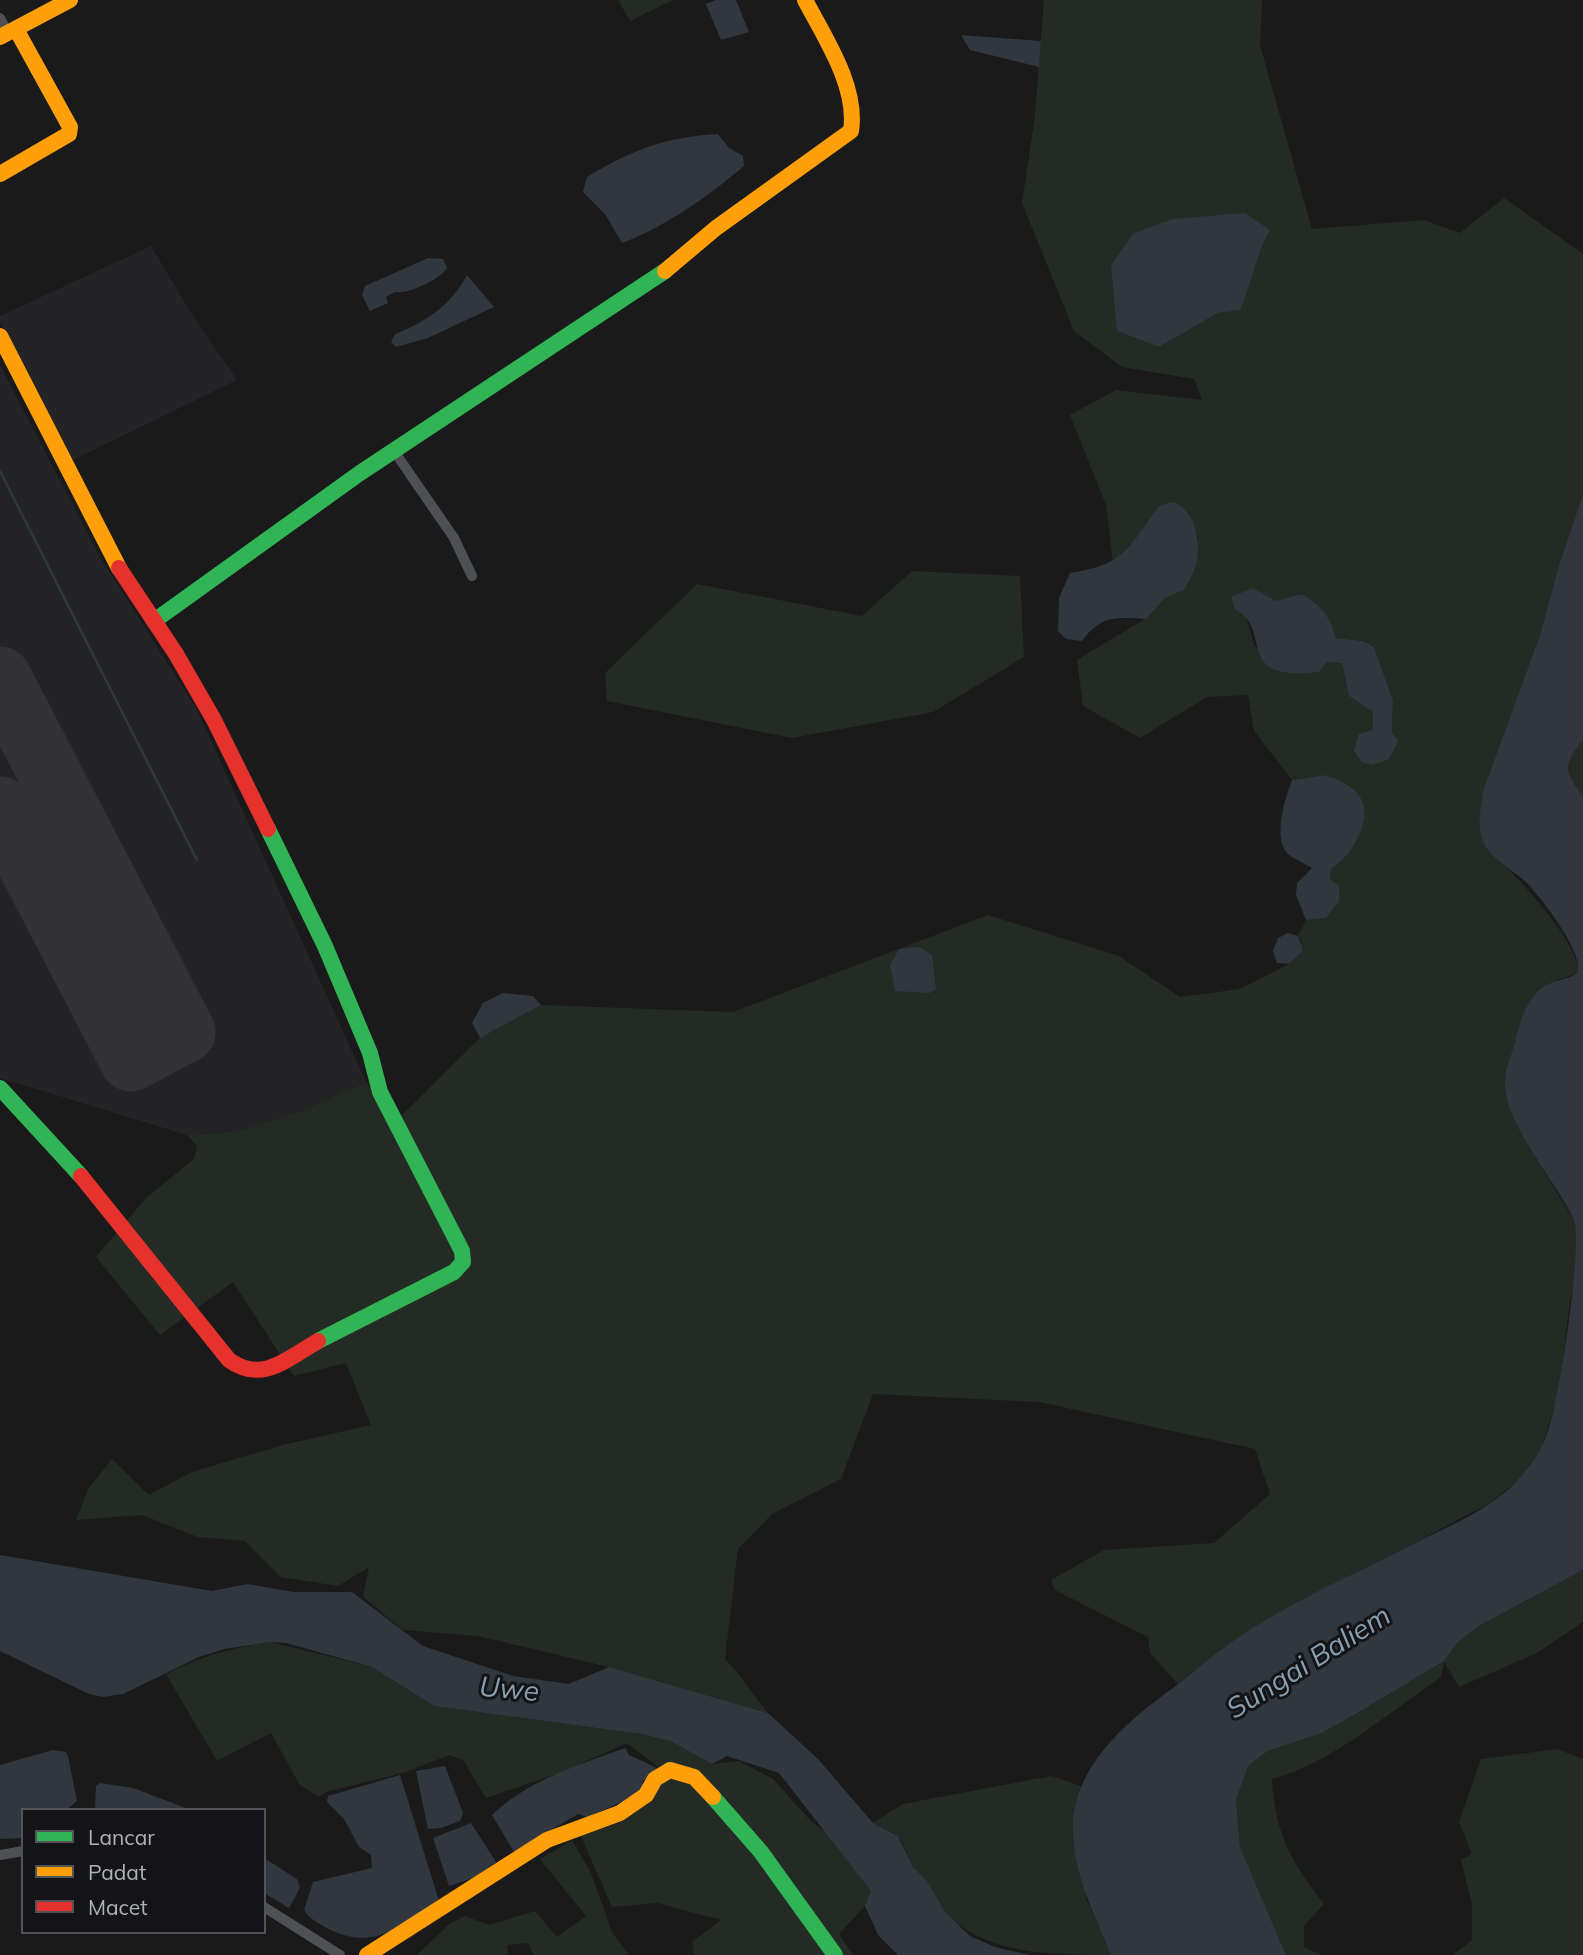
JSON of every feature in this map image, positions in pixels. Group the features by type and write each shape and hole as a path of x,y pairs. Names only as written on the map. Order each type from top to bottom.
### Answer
{"street":[{"path":"0,174 69,135 70,127 60,108 6,29 70,0"},
{"path":"154,621 394,451 674,265 710,234 851,131 854,122 852,103 805,0"},
{"path":"0,336 112,557 214,720 325,946 370,1053 380,1092 462,1251 463,1262 454,1272 362,1317 265,1371 244,1371 229,1360 80,1175 0,1088"},
{"path":"394,451 454,538 472,576"},
{"path":"367,1955 547,1840 620,1813 646,1796 655,1779 670,1770 694,1777 719,1804 761,1852 835,1955"},
{"path":"0,1854 21,1850"},
{"path":"266,1908 340,1955"}],"shaded area":[{"path":"618,0 673,0 630,21"},
{"path":"1044,0 1262,0 1260,45 1312,229 1424,220 1460,233 1504,198 1583,254 1583,494 1559,565 1540,635 1483,791 1489,851 1528,890 1558,927 1576,960 1578,973 1557,980 1519,1024 1508,1098 1528,1145 1575,1222 1578,1242 1578,1265 1570,1301 1559,1393 1541,1449 1522,1477 1490,1503 1282,1612 1223,1648 1178,1684 1150,1653 1148,1637 1055,1590 1051,1580 1104,1550 1214,1543 1270,1494 1255,1449 1039,1402 873,1394 841,1479 772,1514 738,1549 725,1659 768,1713 609,1667 478,1636 403,1630 363,1597 369,1567 338,1586 281,1577 245,1541 198,1537 142,1515 76,1520 88,1489 112,1459 149,1495 192,1472 283,1445 371,1425 346,1363 294,1376 233,1282 160,1335 96,1257 146,1198 194,1159 197,1146 187,1135 237,1131 303,1110 366,1082 398,1119 480,1038 541,1005 733,1012 988,915 1119,956 1180,997 1240,989 1289,964 1302,942 1298,936 1306,920 1326,918 1331,869 1340,863 1355,791 1325,775 1292,780 1254,731 1248,695 1207,697 1140,738 1083,706 1077,660 1145,619 1165,598 1184,590 1198,537 1188,512 1170,502 1159,506 1131,548 1113,563 1106,505 1070,415 1116,390 1202,400 1194,379 1122,367 1074,331 1022,203 1035,115","holes":["1270,230 1240,309 1218,313 1159,347 1117,331","1302,594 1336,638 1363,641 1374,647 1393,700 1392,732 1398,741 1373,730 1373,712 1349,696 1342,663 1255,647 1245,615"]},
{"path":"151,246 191,313 237,380 71,461 0,322 0,316"},
{"path":"0,365 100,557 197,710 366,1082 303,1110 237,1131 187,1135 0,1078"},
{"path":"912,571 1020,576 1024,657 933,712 792,738 607,701 605,673 697,584 862,616"},
{"path":"1583,740 1583,796 1572,780 1568,762"},
{"path":"1583,1570 1583,1622 1537,1653 1459,1687 1444,1662 1441,1677 1359,1736 1315,1762 1272,1779 1277,1815 1287,1846 1302,1874 1324,1904 1304,1926 1304,1947 1321,1955 1286,1955 1240,1847 1236,1799 1249,1765 1268,1751 1322,1733 1354,1715 1444,1661 1458,1642 1477,1627"},
{"path":"271,1642 372,1667 434,1706 641,1734 670,1741 712,1764 739,1761 773,1779 808,1818 833,1839 871,1891 865,1906 839,1934 853,1955 694,1955 692,1942 721,1920 657,1903 612,1907 576,1825 651,1799 661,1769 627,1743 560,1773 486,1798 463,1760 449,1755 406,1772 326,1792 319,1797 299,1784 271,1733 217,1761 166,1674 217,1654"},
{"path":"1557,1749 1583,1759 1583,1955 1453,1955 1472,1940 1472,1905 1461,1860 1472,1854 1459,1822 1481,1759"},
{"path":"1051,1776 1081,1786 1075,1806 1086,1898 1111,1955 1022,1950 1000,1945 962,1927 938,1902 915,1869 897,1836 873,1823 903,1804"},
{"path":"572,1840 591,1873 612,1932 629,1955 533,1955 528,1943 507,1945 508,1955 417,1955 449,1924 465,1916 489,1925 535,1911 557,1937 586,1916 540,1859"}],"water":[{"path":"716,0 736,0 749,32 721,40 706,4"},
{"path":"961,35 1041,41 1039,67 970,50"},
{"path":"718,134 729,148 743,156 744,166 686,210 639,236 622,243 605,214 583,192 587,177 634,152 682,138"},
{"path":"1245,213 1270,230 1240,310 1218,313 1159,347 1117,331 1111,265 1133,234 1172,219"},
{"path":"428,258 443,259 447,268 438,277 423,285 386,297 388,303 370,311 362,295 365,286"},
{"path":"467,275 494,307 428,338 396,347 391,342 395,334 427,318 445,304"},
{"name":"Sungai Baliem","path":"1583,494 1583,740 1572,756 1568,768 1572,780 1583,796 1583,1570 1477,1627 1458,1642 1444,1661 1354,1715 1322,1733 1268,1751 1249,1765 1236,1799 1240,1847 1286,1955 1111,1955 1080,1876 1073,1826 1076,1803 1083,1782 1108,1745 1141,1712 1243,1634 1334,1583 1467,1517 1498,1498 1528,1468 1548,1431 1569,1320 1576,1235 1574,1220 1513,1116 1507,1098 1505,1076 1519,1025 1528,1004 1542,988 1578,973 1578,964 1568,940 1543,902 1528,884 1485,846 1480,821 1483,791 1540,635 1559,565"},
{"path":"1170,502 1179,504 1191,517 1197,536 1196,565 1184,590 1165,598 1146,619 1110,620 1096,626 1082,641 1066,639 1058,631 1059,598 1070,573 1103,565 1115,559 1132,544 1159,506"},
{"path":"1253,588 1276,601 1302,594 1324,612 1336,638 1363,641 1374,647 1393,700 1392,732 1398,741 1389,759 1373,765 1362,762 1354,751 1359,734 1373,730 1373,712 1349,696 1342,663 1326,662 1319,672 1292,673 1274,669 1264,662 1253,630 1246,618 1235,609 1231,597"},
{"path":"1325,775 1354,790 1361,799 1364,818 1352,848 1331,869 1330,879 1339,886 1339,901 1326,918 1306,920 1296,895 1297,883 1312,868 1287,853 1281,837 1282,817 1292,780"},
{"path":"1288,933 1298,936 1303,950 1289,964 1277,963 1273,951 1278,938"},
{"path":"920,947 932,955 936,990 929,993 895,991 890,965 899,949"},
{"path":"503,993 533,996 541,1005 480,1038 472,1023 483,1003"},
{"name":"Uwe","path":"0,1555 212,1591 247,1584 294,1592 352,1592 423,1646 513,1676 569,1684 609,1667 768,1713 818,1759 873,1823 898,1836 913,1867 927,1881 945,1912 970,1936 995,1947 1029,1955 898,1955 878,1935 865,1906 871,1891 779,1773 727,1756 712,1764 670,1741 641,1734 434,1706 372,1667 286,1643 271,1642 224,1649 199,1657 123,1694 103,1697 89,1694 0,1651"},
{"path":"625,1748 629,1755 657,1768 654,1776 642,1781 645,1792 587,1817 578,1814 514,1852 492,1815 521,1792 538,1783 572,1767"},
{"path":"53,1750 66,1752 77,1801 68,1808 21,1808 21,1838 0,1839 0,1765"},
{"path":"445,1766 463,1813 460,1821 441,1828 428,1829 416,1771"},
{"path":"400,1775 439,1901 398,1928 372,1937 357,1938 325,1927 308,1916 304,1910 313,1882 372,1868 371,1855 359,1847 344,1819 327,1802 328,1796"},
{"path":"100,1783 133,1788 186,1808 95,1808 96,1786"},
{"path":"471,1823 496,1862 476,1877 449,1886 433,1838"},
{"path":"266,1859 297,1879 300,1888 289,1908 266,1894"}],"waterway":[{"path":"0,471 197,860"}],"runway":[{"path":"0,678 184,1032 131,1060 0,808"}],"traffic: fast":[{"path":"154,621 360,473 665,271"},
{"path":"268,829 325,946 370,1053 380,1092 462,1251 463,1262 454,1272 318,1341"},
{"path":"0,1088 81,1176"},
{"path":"713,1797 761,1852 835,1955"}],"traffic: slow":[{"path":"0,37 70,0"},
{"path":"665,271 716,228 851,131 852,114 845,80 805,0"},
{"path":"0,174 69,134 70,127 16,29"},
{"path":"0,336 119,568"},
{"path":"367,1955 547,1840 620,1813 646,1795 655,1779 670,1770 694,1777 713,1797"}],"traffic: jam":[{"path":"119,568 176,654 214,720 268,829"},
{"path":"81,1176 229,1360 252,1370 263,1369 285,1361 318,1341"}]}
